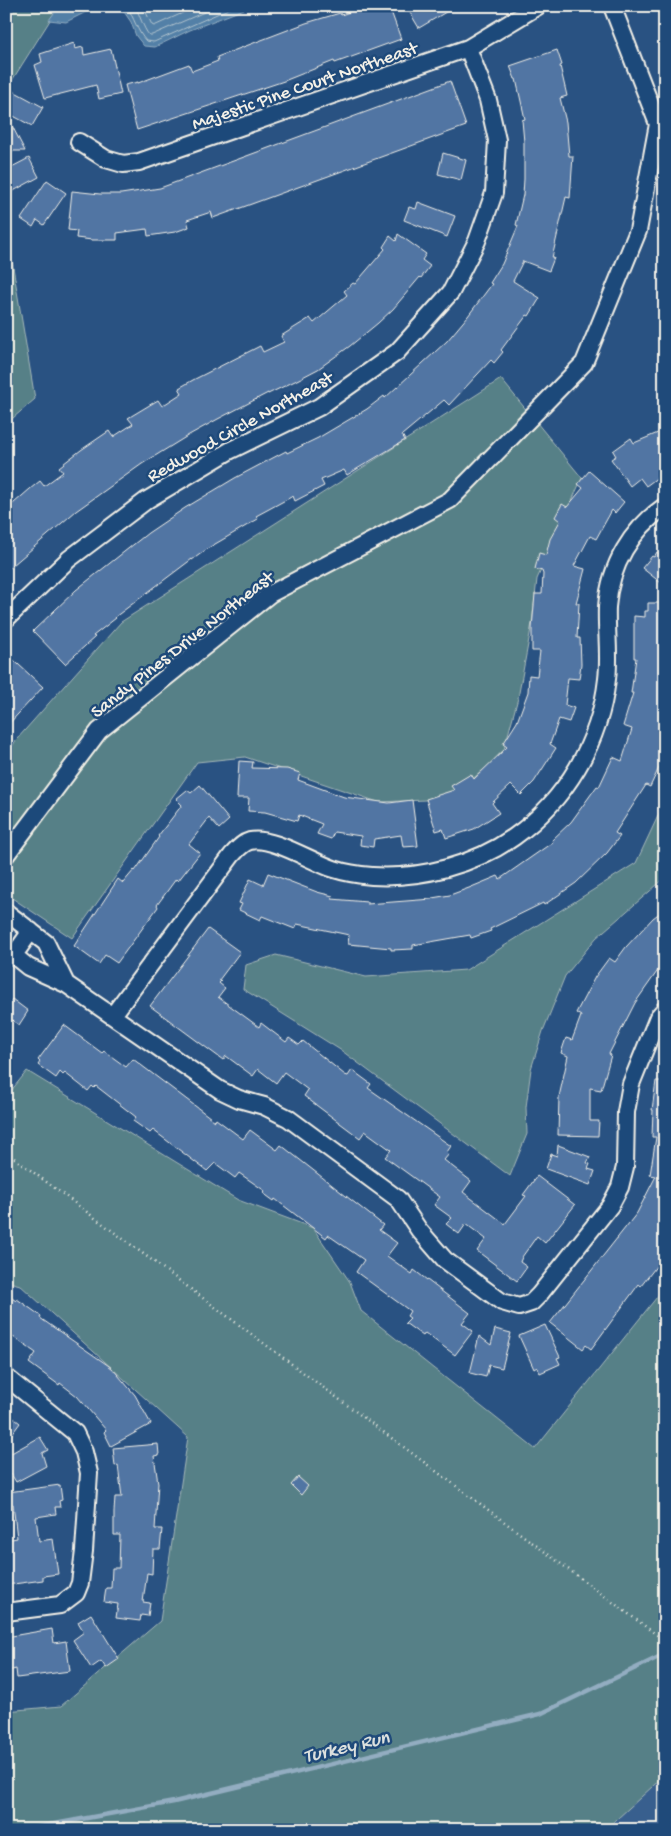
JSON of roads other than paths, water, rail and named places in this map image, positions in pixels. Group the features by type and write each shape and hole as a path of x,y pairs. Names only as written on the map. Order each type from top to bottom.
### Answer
{"street":[{"name":"Majestic Pine Court Northeast","path":"79,142 106,159 123,164 140,162 468,48 538,6"},
{"name":"Sandy Pines Drive Northeast","path":"6,855 99,731 270,594 450,500 584,363 638,231 658,124 612,6"},
{"name":"Redwood Circle Northeast","path":"6,619 69,559 148,500 230,450 319,407 397,352 451,292 477,241 494,193 497,140 488,100 468,48"},
{"path":"113,1015 232,855 242,845 249,842 270,842 336,870 371,876 397,876 447,868 482,857 514,837 538,818 559,796 576,773 599,717 607,678 607,607 615,566 629,541 649,517 665,506"},
{"path":"6,912 46,943 66,984"},
{"path":"31,931 10,952 28,967 66,984 220,1090 240,1099 264,1106 288,1118 398,1199 419,1230 445,1260 502,1302 519,1307 530,1303 539,1295 610,1206 620,1187 625,1167 626,1112 631,1084 658,1017 665,1009"},
{"path":"6,1377 75,1433 84,1452 89,1472 84,1551 80,1583 76,1593 60,1605 6,1612"}],"water":[{"path":"59,6 98,6 66,22 49,20"},
{"path":"120,6 252,6 190,30 155,47 144,46 136,36 131,22"}],"waterway":[{"name":"Turkey Run","path":"22,1830 174,1802 540,1714 665,1654"}]}
